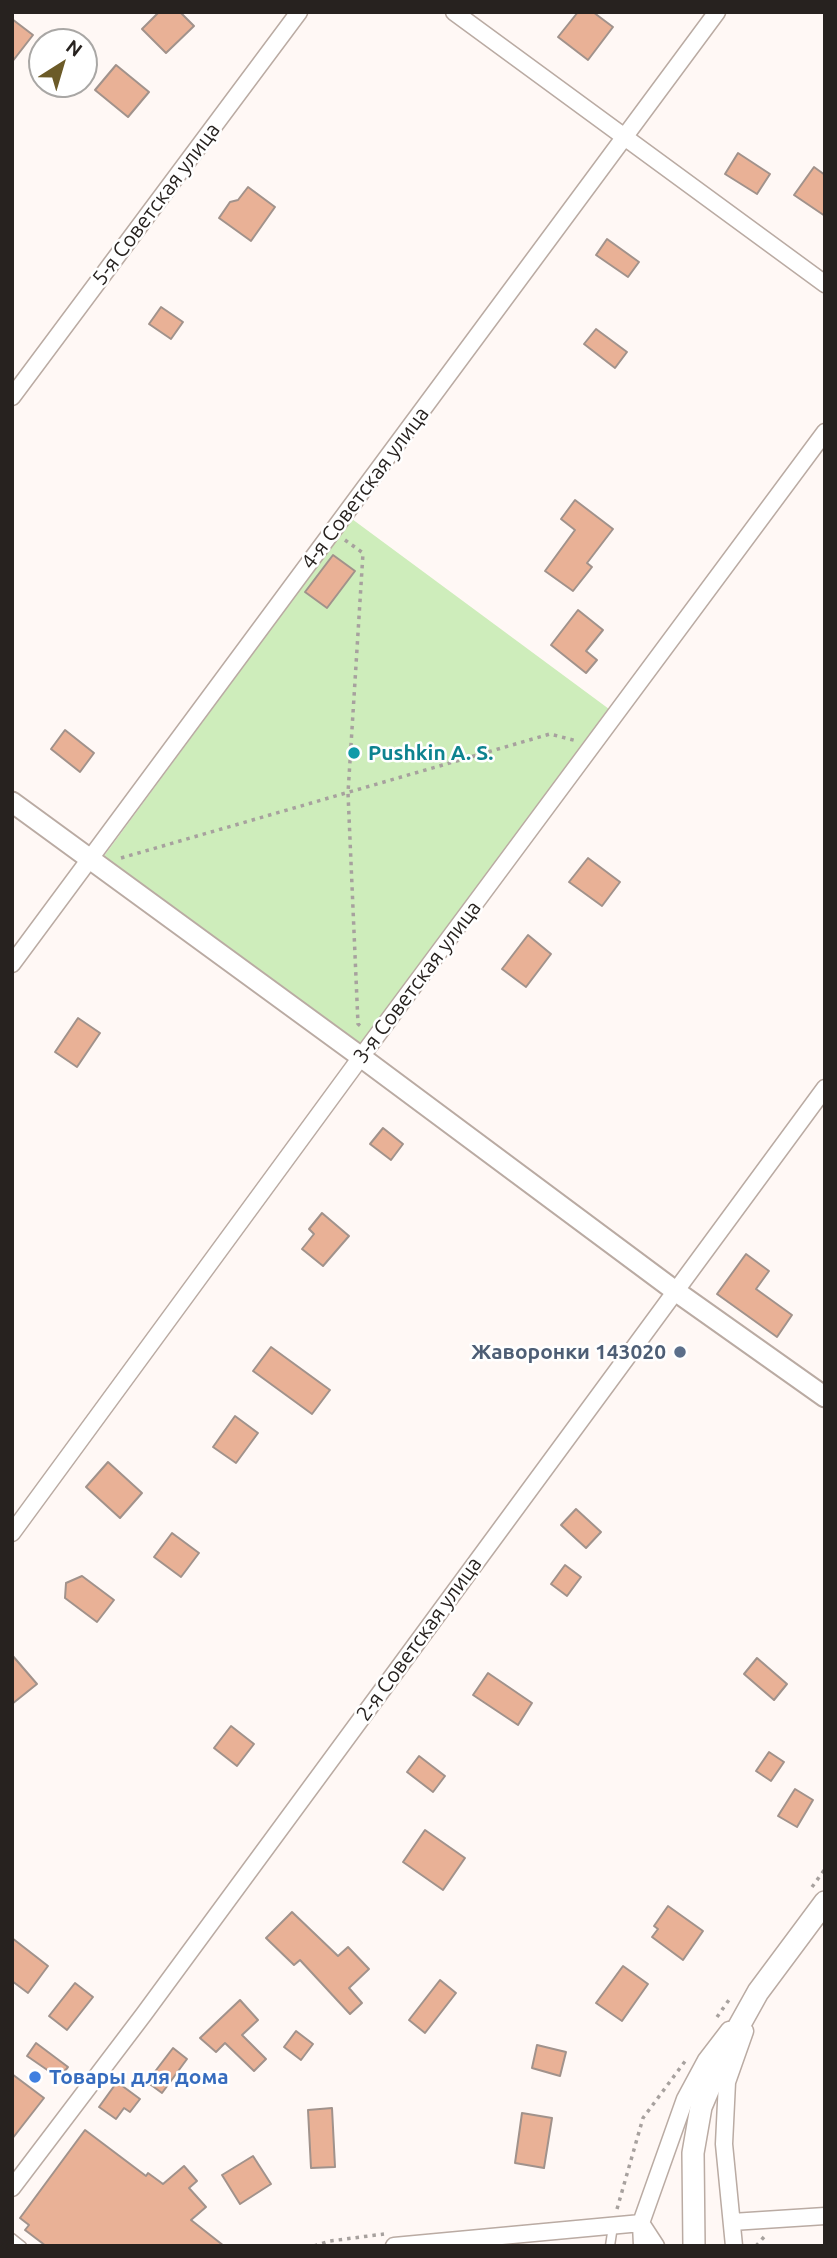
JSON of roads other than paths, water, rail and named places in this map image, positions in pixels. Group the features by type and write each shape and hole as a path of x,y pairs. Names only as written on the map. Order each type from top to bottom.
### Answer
{"main road":[{"path":"694,2246 693,2153 698,2118 748,1990 817,1896"}],"street":[{"name":"5-я Советская улица","path":"12,397 299,12"},
{"path":"454,12 825,284"},
{"name":"4-я Советская улица","path":"12,964 717,12"},
{"name":"3-я Советская улица","path":"12,1533 825,432"},
{"path":"12,802 95,852 361,1057 674,1290 825,1397"},
{"name":"2-я Советская улица","path":"12,2188 144,2014 825,1088"},
{"path":"734,2246 724,2144 727,2082 748,1990"},
{"path":"642,2246 641,2223 693,2080 748,1990"},
{"path":"732,2222 825,2216"},
{"path":"389,2240 455,2243 615,2218 641,2223 656,2246"}],"lane":[{"path":"610,2246 615,2218"},
{"path":"12,2238 22,2246"}],"place":[{"name":"Pushkin A. S.","path":"354,753"},
{"name":"Жаворонки 143020","path":"680,1352"},
{"name":"Товары для дома","path":"35,2077"}]}
